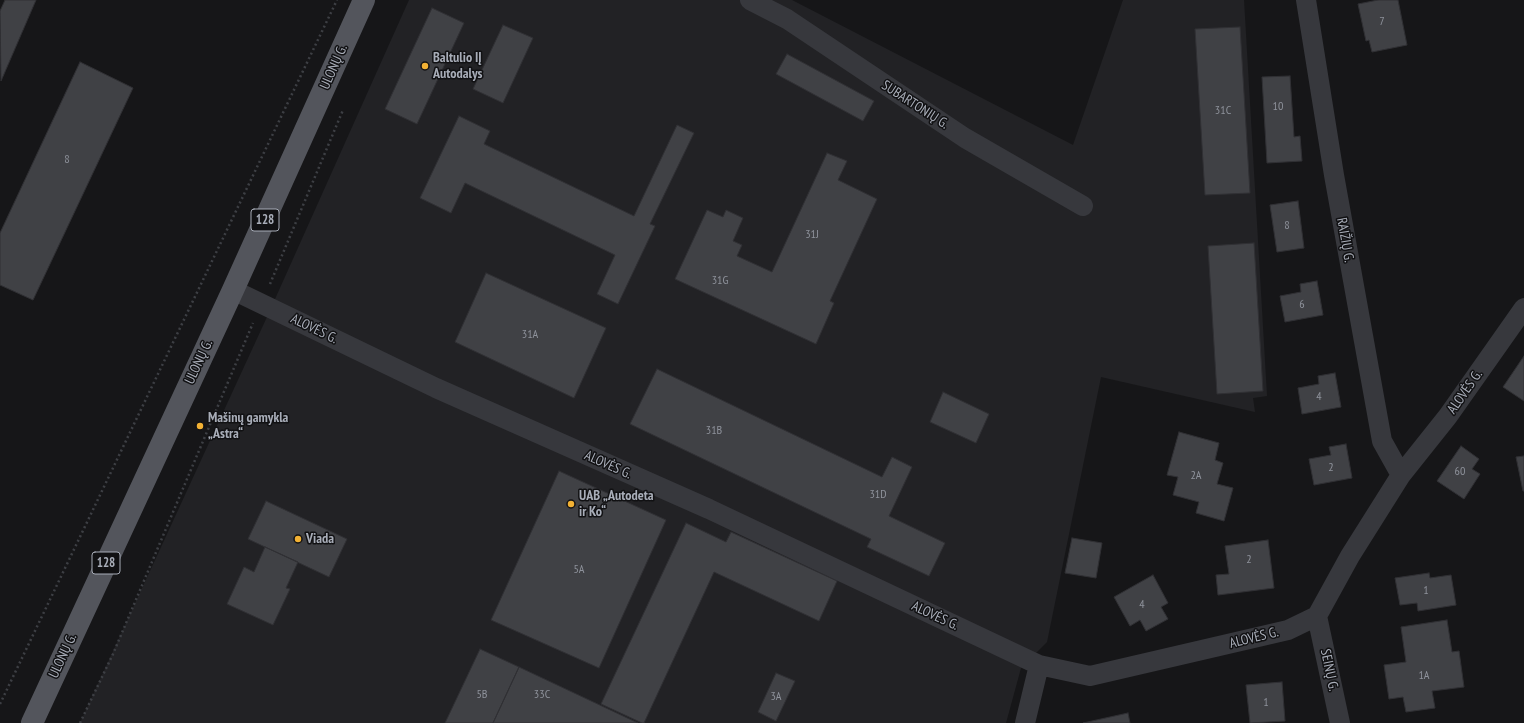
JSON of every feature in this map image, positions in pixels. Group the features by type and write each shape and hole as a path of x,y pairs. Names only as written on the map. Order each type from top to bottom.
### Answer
{"main road":[{"name":"ULONŲ G.","path":"32,723 233,290 364,0"}],"street":[{"name":"SUBARTONIŲ G.","path":"750,0 787,19 965,138 1083,206"},
{"name":"RAIŽIŲ G.","path":"1306,0 1334,176 1382,441 1401,474"},
{"name":"ALOVĖS G.","path":"233,290 436,388 709,509 1039,665 1090,676 1288,630 1317,616 1350,556 1401,474 1448,416 1524,308"},
{"name":"SEINŲ G.","path":"1317,616 1340,723"},
{"path":"1025,723 1039,665"}],"path":[{"path":"0,704 337,0"},
{"path":"80,723 113,654 344,110"}],"shaded area":[{"path":"409,0 792,0 1073,145 1123,0 1244,0 1267,396 1253,398 1255,412 1101,377 1047,642 1021,668 1006,723 80,723 267,317"}],"building":[{"path":"5,0 36,0 1,81 0,11"},
{"path":"1378,0 1398,0 1407,45 1372,52 1369,40 1366,41 1358,4"},
{"path":"432,8 464,23 417,124 385,109"},
{"path":"503,25 533,38 503,103 473,89"},
{"path":"1240,27 1250,193 1205,195 1195,29"},
{"path":"787,54 874,101 863,121 776,74"},
{"path":"80,62 133,88 33,300 0,285 0,233"},
{"path":"1290,76 1294,137 1300,136 1302,161 1267,163 1262,77"},
{"path":"459,116 490,131 484,144 634,216 677,125 694,133 650,224 655,226 618,304 597,294 615,255 465,183 451,213 420,198"},
{"path":"827,153 847,161 838,180 877,199 830,301 834,303 816,344 675,279 707,210 723,217 726,210 743,218 733,241 742,245 737,256 772,272"},
{"path":"1298,201 1304,248 1277,252 1270,205"},
{"path":"1254,243 1263,391 1217,394 1208,246"},
{"path":"486,273 606,328 574,398 455,342"},
{"path":"1317,281 1323,315 1285,322 1280,296 1301,292 1300,284"},
{"path":"1524,356 1524,401 1503,387"},
{"path":"657,369 882,477 892,457 912,467 889,516 945,543 929,576 867,547 871,539 630,424"},
{"path":"1335,373 1341,407 1302,414 1298,388 1319,384 1318,376"},
{"path":"943,392 989,414 976,443 930,422"},
{"path":"1179,432 1219,443 1215,460 1223,463 1217,484 1233,488 1224,521 1196,513 1199,502 1173,495 1178,477 1167,475"},
{"path":"1346,444 1352,478 1314,485 1309,459 1331,455 1329,447"},
{"path":"1461,446 1479,459 1472,469 1480,474 1464,499 1437,481"},
{"path":"1524,456 1524,491 1523,491 1516,457"},
{"path":"559,471 666,520 599,668 491,620"},
{"name":"Viada","path":"266,501 347,539 329,577 248,539"},
{"path":"686,523 726,542 731,532 837,581 819,621 714,572 644,723 642,723 601,704"},
{"path":"1072,538 1102,543 1096,578 1065,573"},
{"path":"1268,540 1274,588 1218,595 1216,575 1229,574 1225,546"},
{"path":"265,547 298,562 286,588 290,589 273,625 227,604 244,567 254,572"},
{"path":"1429,573 1430,578 1451,575 1456,605 1418,611 1417,603 1400,605 1395,578"},
{"path":"1153,575 1168,603 1161,607 1168,619 1146,631 1140,620 1130,626 1114,597"},
{"path":"1447,620 1452,652 1459,651 1464,687 1432,691 1435,708 1406,712 1403,697 1389,699 1384,665 1406,662 1401,627"},
{"path":"480,649 519,667 493,723 445,723"},
{"path":"519,667 638,723 493,723"},
{"path":"776,673 795,681 776,721 758,712"},
{"path":"1282,682 1285,721 1250,723 1246,685"},
{"path":"1128,713 1130,723 1083,723"}],"place":[{"name":"Baltulio IĮ Autodalys","path":"425,66"},
{"name":"Mašinų gamykla „Astra“","path":"200,426"},
{"name":"UAB „Autodeta ir Ko“","path":"571,504"},
{"name":"Viada","path":"298,539"}]}
